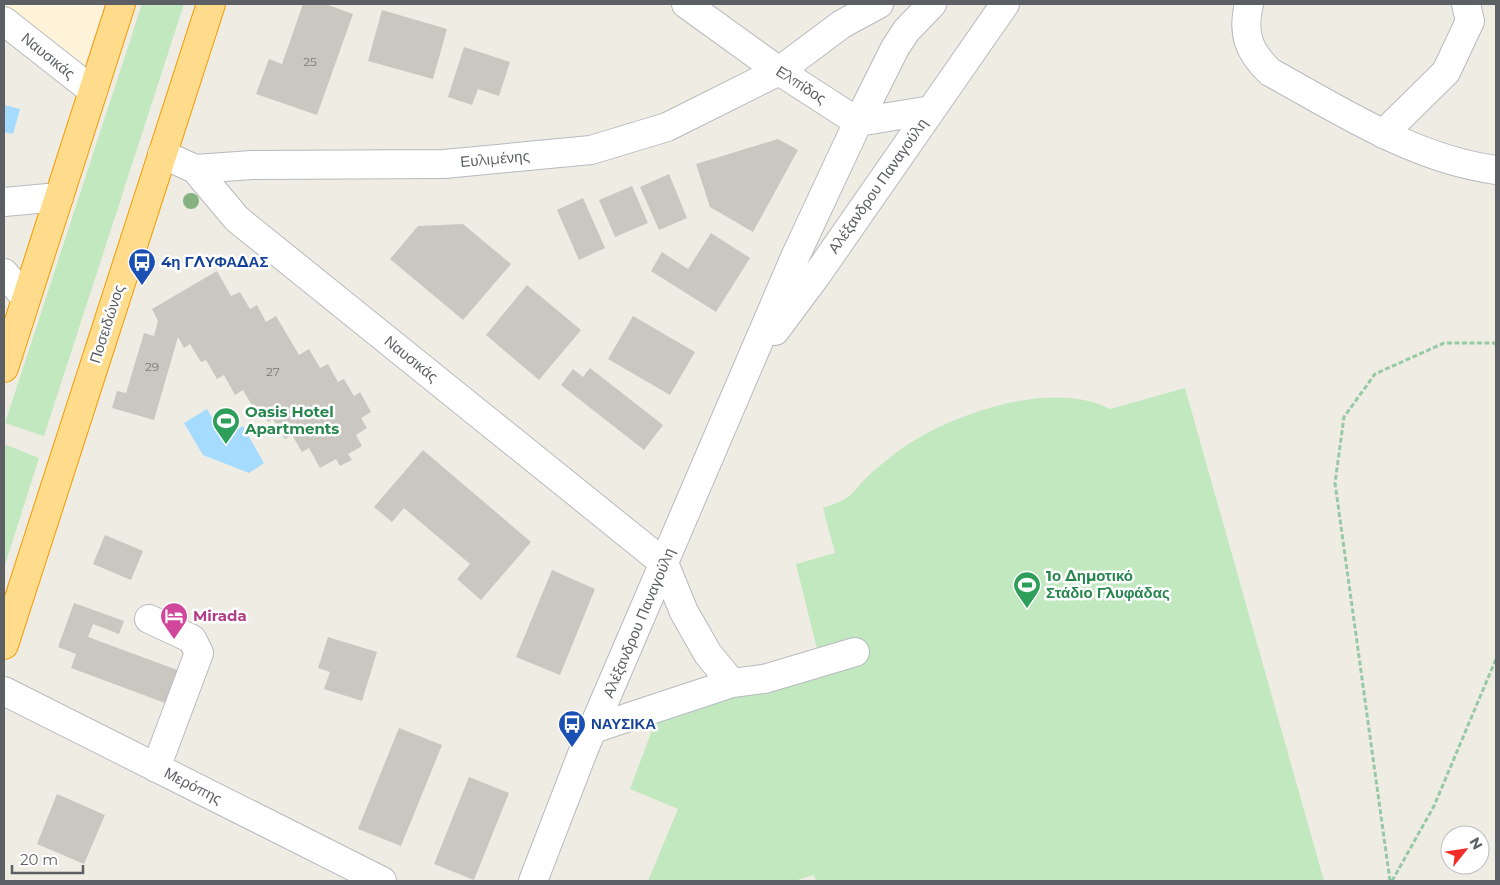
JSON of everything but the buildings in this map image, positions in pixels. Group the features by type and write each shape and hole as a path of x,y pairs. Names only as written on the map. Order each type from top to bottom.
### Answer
{"highway":[{"path":"4,368 121,4"},
{"name":"Ποσειδώνος","path":"4,645 211,4"}],"street":[{"name":"Ελπίδος","path":"686,4 779,71 858,122"},
{"name":"Ευλιμένης","path":"195,169 252,165 444,164 591,150 668,127 779,71 842,24 879,4"},
{"name":"Αλέξανδρου Παναγούλη","path":"533,881 593,729 748,366 858,122 906,31 932,4"},
{"name":"Αλέξανδρου Παναγούλη","path":"748,366 816,276 1005,4"},
{"path":"1249,4 1246,18 1248,40 1256,58 1270,72 1384,134 1462,164 1496,170"},
{"path":"1384,134 1446,72 1470,21 1466,4"},
{"name":"Ναυσικάς","path":"4,21 92,91"},
{"path":"858,122 931,110"},
{"name":"Ναυσικάς","path":"162,154 195,169 237,219 664,563"},
{"path":"4,202 59,198"},
{"path":"4,273 26,298"},
{"path":"664,563 684,612 708,654 732,683"},
{"path":"149,618 192,639 199,653 156,768"},
{"path":"593,729 732,683 764,679 855,652"},
{"name":"Μερόπης","path":"4,691 382,881"}],"path":[{"path":"1391,881 1335,483 1344,417 1375,374 1444,343 1494,343 1496,346"},
{"path":"1391,881 1434,806 1491,676 1496,659"}],"shaded area":[{"path":"4,4 104,4 81,75 4,13"}],"green space":[{"path":"142,4 184,4 44,436 5,423"},
{"name":"1ο Δημοτικό Στάδιο Γλυφάδας","path":"1185,388 1324,881 816,881 814,875 794,881 648,881 678,809 630,789 657,717 818,653 796,564 835,553 823,508 839,502 852,494 863,481 904,447 949,422 976,412 1004,404 1033,399 1061,398 1087,401 1110,409"},
{"path":"4,444 39,458 4,568"}],"water":[{"path":"4,105 20,109 13,134 4,132"},
{"name":"Oasis Hotel Apartments","path":"207,409 222,435 226,436 243,426 264,463 249,473 203,455 184,423"}],"place":[{"name":"4η ΓΛΥΦΑΔΑΣ","path":"142,286"},
{"name":"Oasis Hotel Apartments","path":"226,445"},
{"name":"1ο Δημοτικό Στάδιο Γλυφάδας","path":"1027,609"},
{"name":"Mirada","path":"174,640"},
{"name":"ΝΑΥΣΙΚΑ","path":"572,748"}]}
